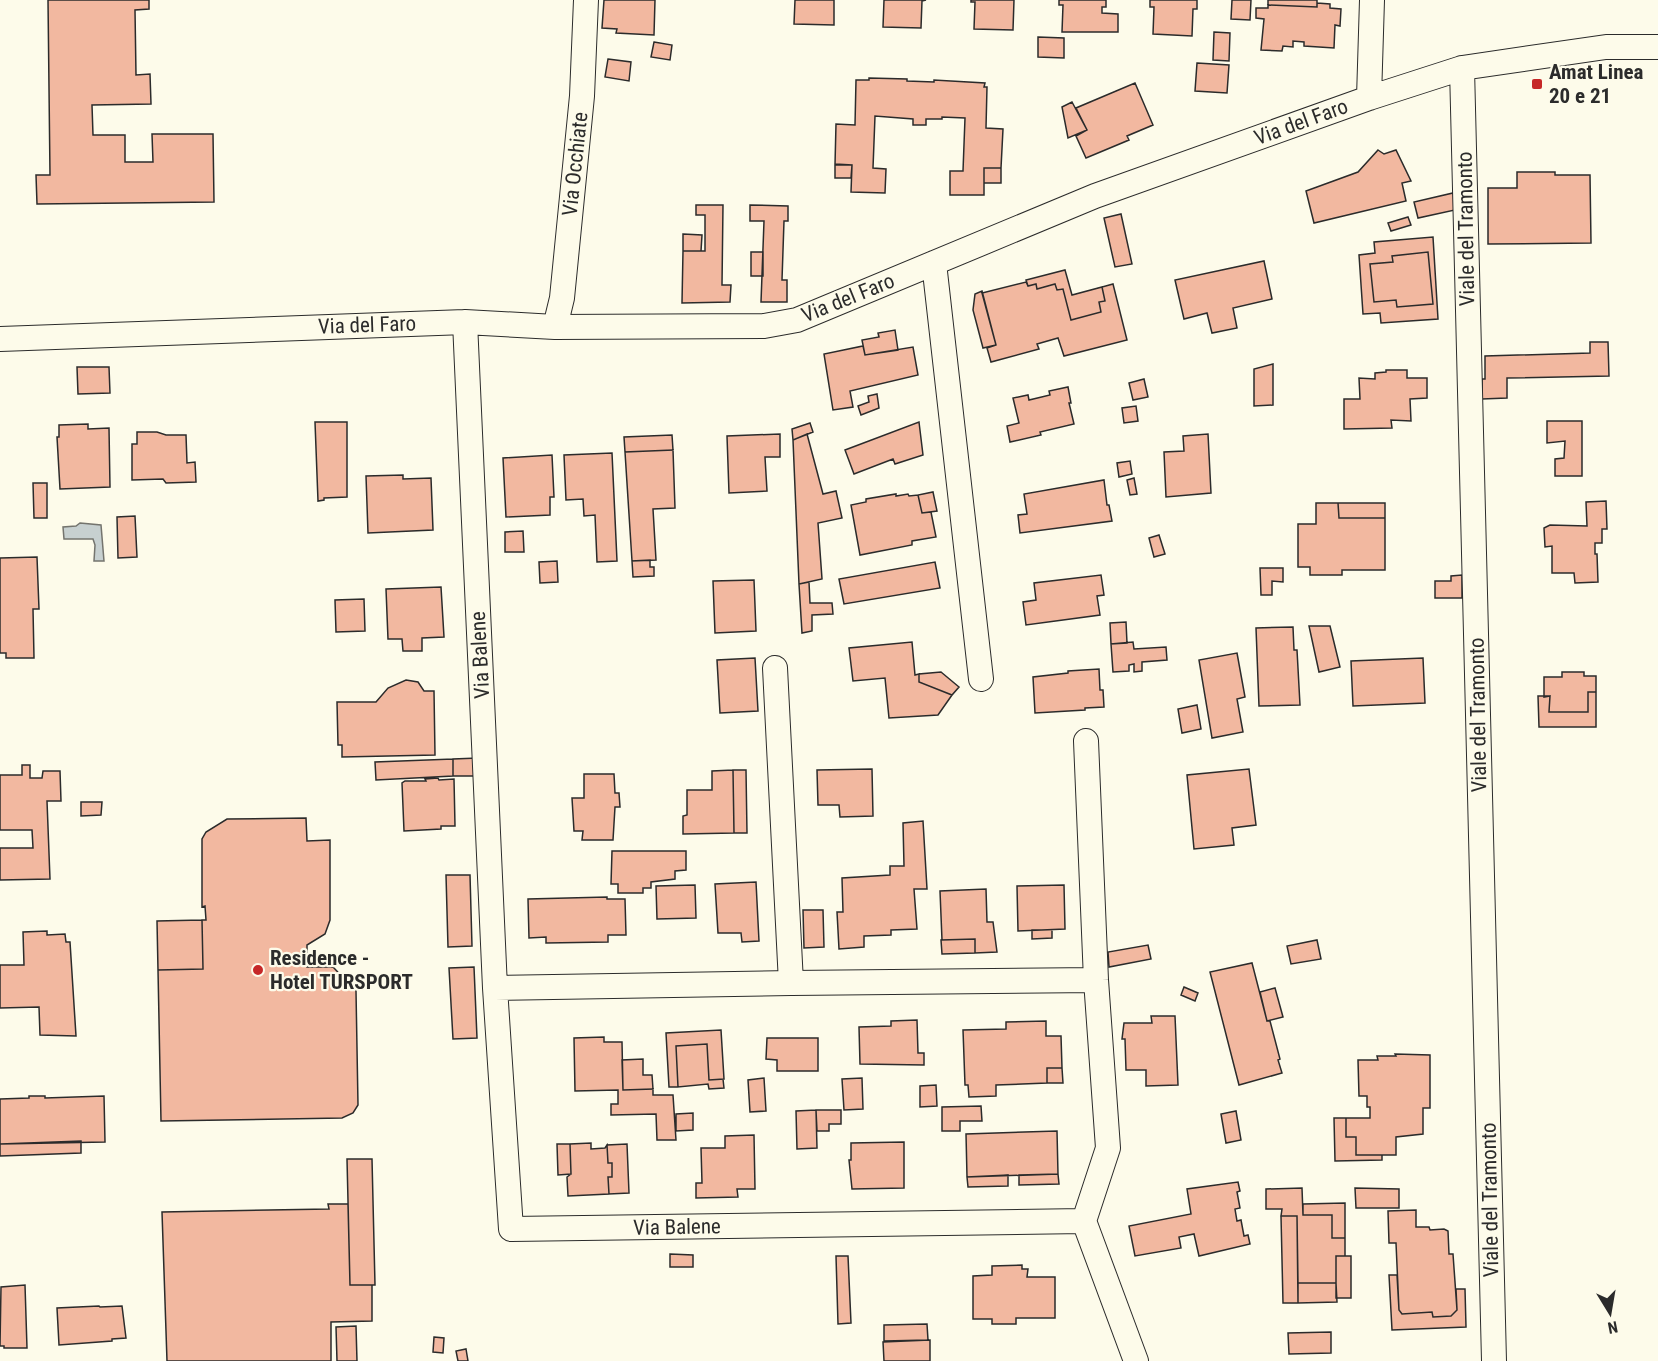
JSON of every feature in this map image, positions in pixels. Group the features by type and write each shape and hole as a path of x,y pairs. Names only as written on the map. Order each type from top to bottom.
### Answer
{"street":[{"name":"Via Occhiate","path":"555,327 562,297 582,96 586,0"},
{"path":"1369,98 1372,0"},
{"name":"Via del Faro","path":"0,339 465,322 555,327 764,326 797,320 1095,196 1369,98 1462,68 1606,47 1658,47"},
{"name":"Viale del Tramonto","path":"1462,68 1494,1361"},
{"path":"934,263 981,679"},
{"name":"Via Balene","path":"465,322 495,988 511,1229 1084,1221"},
{"path":"775,668 791,983"},
{"path":"1086,741 1096,980 1108,1148 1084,1221 1136,1361"},
{"path":"495,988 1096,980"}],"shaded area":[{"path":"80,523 101,525 104,561 94,561 93,539 64,539 63,527 76,526"}],"building":[{"path":"48,0 149,0 149,9 135,10 136,75 150,74 151,104 92,105 93,135 125,135 125,162 153,162 152,134 213,134 214,202 37,204 36,175 50,175"},
{"path":"604,0 655,0 654,35 616,33 617,29 602,28"},
{"path":"795,0 834,0 834,25 794,24"},
{"path":"884,0 926,0 922,1 921,28 883,27"},
{"path":"971,0 1014,0 1013,30 974,29 975,2"},
{"path":"1059,0 1106,0 1106,7 1102,7 1102,13 1118,14 1118,32 1062,32 1063,5 1059,5"},
{"path":"1150,0 1197,0 1197,9 1193,9 1192,36 1153,34 1154,7 1150,7"},
{"path":"1232,0 1251,0 1250,20 1231,19"},
{"path":"1268,0 1317,0 1317,7 1268,5"},
{"path":"1317,3 1330,4 1330,8 1341,9 1340,26 1335,25 1334,48 1304,46 1304,42 1293,41 1293,47 1283,46 1282,51 1261,50 1264,19 1256,18 1256,8 1268,8 1268,5 1317,7"},
{"path":"1214,32 1230,33 1229,61 1213,60"},
{"path":"1038,37 1064,38 1064,58 1038,57"},
{"path":"654,42 672,45 670,60 651,57"},
{"path":"608,59 631,62 629,81 605,77"},
{"path":"1197,63 1229,65 1227,93 1195,91"},
{"path":"869,78 985,83 984,87 987,87 986,128 1003,129 1001,168 984,168 984,195 950,195 950,171 963,171 965,118 942,117 942,119 926,119 926,125 913,125 913,119 875,116 873,168 886,169 885,193 851,192 852,165 835,165 836,124 855,125 856,80 869,80"},
{"path":"1135,83 1153,125 1127,136 1129,140 1086,158 1076,136 1087,130 1076,108"},
{"path":"1072,102 1087,130 1068,138 1062,107"},
{"path":"1378,150 1384,154 1396,150 1411,181 1402,183 1406,201 1314,223 1306,191 1358,172"},
{"path":"835,164 852,165 851,178 835,178"},
{"path":"984,168 1001,168 1001,183 984,183"},
{"path":"1517,172 1590,175 1591,243 1488,244 1488,188 1517,188"},
{"path":"1453,193 1455,210 1418,218 1414,202"},
{"path":"696,205 723,205 722,285 731,285 730,302 682,303 683,251 705,251 705,215 696,215"},
{"path":"750,205 788,206 788,221 784,221 782,280 787,280 787,302 761,302 764,221 750,221"},
{"path":"1121,214 1132,264 1115,267 1104,218"},
{"path":"1408,217 1411,225 1391,231 1388,223"},
{"path":"683,234 702,235 701,251 683,251"},
{"path":"1433,237 1438,319 1381,323 1380,313 1363,314 1359,255 1375,253 1374,242","holes":["1428,252 1433,304 1397,307 1396,300 1374,302 1370,264 1393,262 1392,256"]},
{"path":"751,252 763,252 763,276 751,276"},
{"path":"1428,252 1433,304 1397,307 1396,300 1374,302 1370,264 1393,262 1392,256"},
{"path":"1264,261 1272,299 1233,308 1237,328 1212,333 1207,313 1184,319 1175,280"},
{"path":"1065,270 1072,295 1102,287 1105,301 1099,302 1101,312 1071,320 1063,289 1057,290 1055,284 1037,289 1036,284 1028,286 1026,280"},
{"path":"1026,282 1028,286 1036,284 1037,289 1055,284 1057,290 1063,289 1071,320 1101,312 1099,302 1105,301 1102,287 1113,284 1127,340 1064,356 1058,338 1037,344 1039,349 991,362 987,348 996,345 982,293"},
{"path":"982,291 996,345 983,348 973,310 975,294"},
{"path":"895,330 898,350 865,355 862,340 879,337 878,333"},
{"path":"1590,342 1608,342 1609,376 1507,378 1507,398 1482,399 1485,356 1590,353"},
{"path":"863,346 865,355 913,347 918,375 850,391 853,407 833,410 824,354"},
{"path":"1273,364 1273,405 1254,406 1254,369"},
{"path":"77,367 109,367 110,393 78,394"},
{"path":"1386,370 1407,370 1407,378 1427,378 1427,398 1410,399 1411,421 1391,420 1392,428 1344,429 1344,399 1360,399 1359,378 1375,379 1375,373 1386,372"},
{"path":"1144,379 1148,397 1133,400 1129,383"},
{"path":"1068,387 1074,424 1010,442 1007,426 1019,423 1013,398 1028,395 1029,400 1050,395 1049,391"},
{"path":"877,394 879,408 861,415 858,406 869,402 868,396"},
{"path":"1136,406 1138,421 1124,423 1122,408"},
{"path":"1547,421 1582,421 1582,476 1555,476 1555,459 1564,458 1565,441 1547,443"},
{"path":"315,422 347,422 347,497 324,498 318,501"},
{"path":"919,422 923,455 895,464 893,459 854,474 845,450"},
{"path":"810,423 813,432 793,440 792,429"},
{"path":"88,424 88,429 109,428 110,487 60,489 57,437 59,437 59,425"},
{"path":"137,432 186,435 187,463 195,462 196,482 166,483 163,479 132,480 132,444 137,444"},
{"path":"780,434 780,457 765,457 767,491 729,493 727,436"},
{"path":"807,434 823,494 836,491 842,518 818,523 822,579 799,584 793,440"},
{"path":"1208,434 1211,493 1166,497 1164,452 1184,451 1183,436"},
{"path":"672,435 673,450 625,452 624,437"},
{"path":"673,450 675,508 653,509 656,560 632,561 625,452"},
{"path":"612,453 617,561 597,562 595,515 584,516 583,499 566,500 564,455"},
{"path":"552,455 554,497 550,497 550,515 506,517 503,458"},
{"path":"1130,461 1132,474 1119,477 1117,463"},
{"path":"403,475 403,479 431,478 433,530 368,533 366,476"},
{"path":"1134,478 1137,494 1130,495 1127,480"},
{"path":"1104,480 1107,505 1109,505 1112,521 1020,533 1018,515 1027,514 1024,494"},
{"path":"33,483 47,483 47,518 34,518"},
{"path":"933,492 937,511 922,513 918,495"},
{"path":"896,494 896,496 918,495 922,513 931,512 936,537 912,541 912,545 860,555 851,505 866,502 866,499"},
{"path":"1606,501 1607,529 1602,529 1602,543 1595,543 1598,582 1575,583 1574,573 1552,573 1552,546 1545,547 1544,528 1550,525 1587,526 1586,502"},
{"path":"1316,503 1338,503 1339,518 1385,518 1385,570 1342,570 1342,575 1310,575 1310,567 1298,567 1298,524 1316,524"},
{"path":"1338,503 1385,503 1385,518 1339,518"},
{"path":"135,516 137,557 118,558 117,517"},
{"path":"523,531 524,552 505,552 505,532"},
{"path":"1159,535 1165,554 1154,557 1149,538"},
{"path":"37,557 39,609 33,609 34,658 6,658 6,653 0,653 0,558"},
{"path":"650,560 650,567 654,567 654,576 633,577 632,561"},
{"path":"557,561 558,582 540,583 539,562"},
{"path":"935,562 940,588 844,604 839,579"},
{"path":"1260,568 1283,568 1283,582 1272,581 1272,595 1261,595"},
{"path":"1101,575 1104,595 1097,596 1100,615 1026,625 1023,602 1036,600 1034,583"},
{"path":"1462,575 1462,598 1435,598 1435,581 1451,581 1451,576"},
{"path":"754,580 756,631 715,633 713,581"},
{"path":"809,582 810,603 832,603 833,614 812,615 812,631 802,633 799,584"},
{"path":"441,587 444,637 422,638 422,651 403,651 402,639 388,639 386,589"},
{"path":"364,599 365,631 336,632 335,600"},
{"path":"1126,622 1127,643 1111,644 1110,623"},
{"path":"1309,626 1330,626 1340,667 1319,672"},
{"path":"1293,627 1294,650 1297,650 1300,705 1259,706 1256,628"},
{"path":"912,642 915,675 919,674 919,682 952,695 938,715 889,718 885,678 853,681 849,648"},
{"path":"1133,642 1134,649 1166,647 1167,660 1142,662 1142,671 1134,672 1134,664 1129,665 1129,671 1113,672 1111,644"},
{"path":"1237,653 1245,697 1237,699 1243,732 1212,738 1199,660"},
{"path":"755,658 758,711 720,713 717,660"},
{"path":"1423,658 1425,703 1353,706 1351,661"},
{"path":"1099,669 1104,707 1035,713 1033,677"},
{"path":"941,672 959,687 952,695 919,682 919,674"},
{"path":"1562,672 1584,672 1584,676 1596,676 1596,692 1588,692 1588,712 1549,712 1550,696 1544,697 1544,677 1562,677"},
{"path":"406,680 418,682 424,691 434,691 435,755 342,757 342,745 338,745 337,702 376,702 388,688"},
{"path":"1588,692 1596,692 1596,727 1539,727 1538,696 1550,696 1549,712 1588,712"},
{"path":"1197,705 1201,729 1182,733 1178,709"},
{"path":"478,758 479,776 453,776 453,759"},
{"path":"453,759 453,776 376,780 375,762"},
{"path":"22,765 30,765 30,778 42,778 43,771 60,771 61,801 47,801 50,879 0,880 0,848 33,848 32,830 0,830 0,775 22,775"},
{"path":"872,769 873,816 840,817 839,805 818,805 817,770"},
{"path":"1249,769 1256,825 1232,828 1234,845 1194,849 1187,775"},
{"path":"733,770 746,770 747,833 734,833"},
{"path":"733,770 734,833 683,834 683,816 687,815 687,790 712,790 712,771"},
{"path":"584,774 614,774 615,793 619,793 620,807 615,807 613,840 582,840 583,831 574,831 572,798 584,798"},
{"path":"438,778 439,780 454,779 455,826 404,831 402,783"},
{"path":"81,802 102,802 101,815 81,816"},
{"name":"Residence - Hotel TURSPORT","path":"306,818 307,841 330,840 330,920 325,934 307,945 307,967 333,967 356,991 358,1105 353,1113 342,1118 161,1121 158,970 203,969 202,920 206,920 205,906 202,907 202,839 206,832 227,819"},
{"path":"923,821 927,889 914,889 917,929 891,930 891,935 864,936 864,947 839,949 837,912 843,912 842,878 890,875 890,866 904,866 903,823"},
{"path":"612,851 686,851 686,870 675,871 675,879 651,882 651,888 643,888 643,893 618,893 618,884 611,884"},
{"path":"446,875 470,875 472,946 448,947"},
{"path":"756,882 759,941 742,942 741,933 718,933 715,884"},
{"path":"695,885 696,918 657,919 656,886"},
{"path":"1064,885 1065,929 1018,931 1017,886"},
{"path":"986,889 987,922 993,922 997,952 975,953 975,939 942,940 940,891"},
{"path":"607,897 607,899 625,899 626,935 608,935 608,942 546,943 546,937 529,938 528,899"},
{"path":"803,910 823,910 824,947 804,948"},
{"path":"202,920 203,969 158,970 157,921"},
{"path":"1032,930 1052,930 1052,938 1032,939"},
{"path":"47,931 47,935 65,934 66,942 70,942 76,1036 40,1035 39,1007 0,1008 0,965 24,965 23,932"},
{"path":"975,939 975,953 942,954 941,940"},
{"path":"1317,940 1321,959 1291,964 1287,946"},
{"path":"1148,945 1151,959 1109,967 1108,952"},
{"path":"1252,963 1267,1021 1270,1021 1282,1073 1239,1085 1210,972"},
{"path":"474,967 477,1038 453,1039 449,968"},
{"path":"1184,987 1198,993 1195,1001 1181,995"},
{"path":"1275,988 1283,1017 1267,1021 1260,992"},
{"path":"1151,1016 1175,1016 1178,1085 1146,1086 1146,1070 1126,1070 1125,1039 1122,1039 1124,1023 1152,1023"},
{"path":"917,1020 918,1053 924,1053 924,1065 860,1064 859,1027 891,1026 891,1021"},
{"path":"1046,1021 1046,1036 1061,1036 1062,1068 1047,1068 1047,1083 996,1085 996,1096 969,1097 968,1085 965,1085 963,1030 1006,1029 1006,1022"},
{"path":"721,1030 724,1079 709,1080 707,1044 676,1046 678,1087 669,1087 666,1033"},
{"path":"604,1037 604,1042 622,1042 623,1090 653,1089 653,1095 673,1095 676,1140 657,1140 656,1114 611,1115 611,1104 618,1104 618,1090 575,1091 574,1038"},
{"path":"767,1038 818,1038 818,1071 777,1071 777,1060 766,1059"},
{"path":"707,1044 709,1080 723,1079 724,1088 709,1089 708,1084 678,1087 676,1046"},
{"path":"1395,1054 1430,1055 1430,1108 1423,1108 1423,1134 1396,1137 1396,1155 1356,1155 1356,1137 1346,1137 1346,1118 1370,1118 1367,1096 1359,1096 1358,1060 1378,1060 1377,1056 1396,1056"},
{"path":"643,1059 643,1075 652,1075 653,1089 623,1090 622,1060"},
{"path":"1047,1068 1062,1068 1063,1083 1047,1083"},
{"path":"764,1078 766,1111 750,1112 748,1080"},
{"path":"862,1078 863,1109 844,1110 842,1079"},
{"path":"936,1085 937,1106 920,1107 920,1086"},
{"path":"29,1096 45,1096 45,1098 104,1096 105,1142 0,1144 0,1099 29,1098"},
{"path":"981,1106 982,1121 960,1121 960,1131 942,1131 942,1107"},
{"path":"816,1110 817,1148 797,1149 796,1111"},
{"path":"816,1110 841,1110 841,1124 829,1124 829,1131 817,1131"},
{"path":"1236,1111 1241,1140 1226,1143 1221,1114"},
{"path":"693,1113 693,1130 676,1131 676,1114"},
{"path":"1334,1118 1346,1118 1346,1137 1356,1137 1356,1155 1382,1155 1382,1160 1335,1161"},
{"path":"1057,1131 1058,1174 967,1177 966,1134"},
{"path":"754,1135 755,1189 737,1189 738,1197 696,1198 696,1183 702,1183 701,1148 725,1148 725,1136"},
{"path":"81,1141 81,1153 0,1156 0,1144"},
{"path":"904,1142 904,1188 852,1189 849,1160 851,1160 851,1143"},
{"path":"591,1143 591,1149 605,1148 607,1145 608,1163 612,1163 612,1177 608,1177 609,1194 568,1196 567,1177 571,1174 570,1144"},
{"path":"557,1144 570,1144 571,1174 558,1175"},
{"path":"627,1144 629,1193 609,1194 608,1177 612,1177 612,1163 608,1163 607,1145"},
{"path":"347,1159 372,1159 375,1285 350,1285"},
{"path":"1058,1174 1059,1184 1019,1185 1019,1175"},
{"path":"1008,1175 1008,1186 968,1187 967,1177"},
{"path":"1238,1182 1240,1208 1235,1209 1237,1221 1241,1220 1244,1236 1248,1235 1250,1244 1199,1256 1194,1234 1179,1237 1181,1248 1135,1256 1129,1226 1191,1214 1187,1189"},
{"path":"1302,1188 1303,1215 1332,1215 1332,1238 1345,1238 1345,1256 1336,1256 1336,1283 1298,1283 1297,1216 1281,1216 1282,1209 1266,1209 1266,1189"},
{"path":"1355,1188 1399,1189 1399,1208 1356,1208"},
{"path":"1345,1203 1345,1238 1332,1238 1332,1215 1303,1215 1303,1204"},
{"path":"328,1204 348,1204 350,1285 372,1285 372,1321 331,1322 331,1361 167,1361 162,1212 329,1209"},
{"path":"1416,1210 1416,1227 1448,1231 1449,1254 1453,1254 1457,1310 1451,1316 1433,1317 1432,1312 1402,1314 1399,1310 1396,1243 1389,1243 1388,1211"},
{"path":"1281,1216 1297,1216 1298,1303 1283,1303"},
{"path":"670,1254 693,1255 693,1267 670,1267"},
{"path":"836,1256 848,1256 851,1323 838,1324"},
{"path":"1336,1256 1351,1256 1351,1298 1336,1298"},
{"path":"1022,1265 1022,1269 1028,1269 1027,1277 1055,1277 1055,1318 1016,1318 1016,1324 992,1324 992,1319 973,1319 973,1276 992,1275 992,1266"},
{"path":"1389,1275 1397,1275 1399,1310 1402,1314 1432,1312 1433,1317 1451,1316 1457,1310 1456,1289 1465,1289 1466,1327 1392,1330"},
{"path":"1298,1283 1336,1283 1337,1302 1298,1303"},
{"path":"25,1285 27,1348 4,1348 0,1346 1,1287"},
{"path":"122,1306 126,1338 59,1345 57,1308"},
{"path":"927,1324 928,1340 884,1341 884,1325"},
{"path":"356,1326 357,1361 337,1361 336,1327"},
{"path":"1331,1332 1331,1353 1289,1354 1288,1333"},
{"path":"434,1337 444,1338 443,1353 433,1352"},
{"path":"930,1340 930,1361 884,1361 883,1342"},
{"path":"466,1349 468,1361 458,1361 456,1351"}],"place":[{"name":"Amat Linea 20 e 21","path":"1537,84"},
{"name":"Residence - Hotel TURSPORT","path":"258,970"}]}
